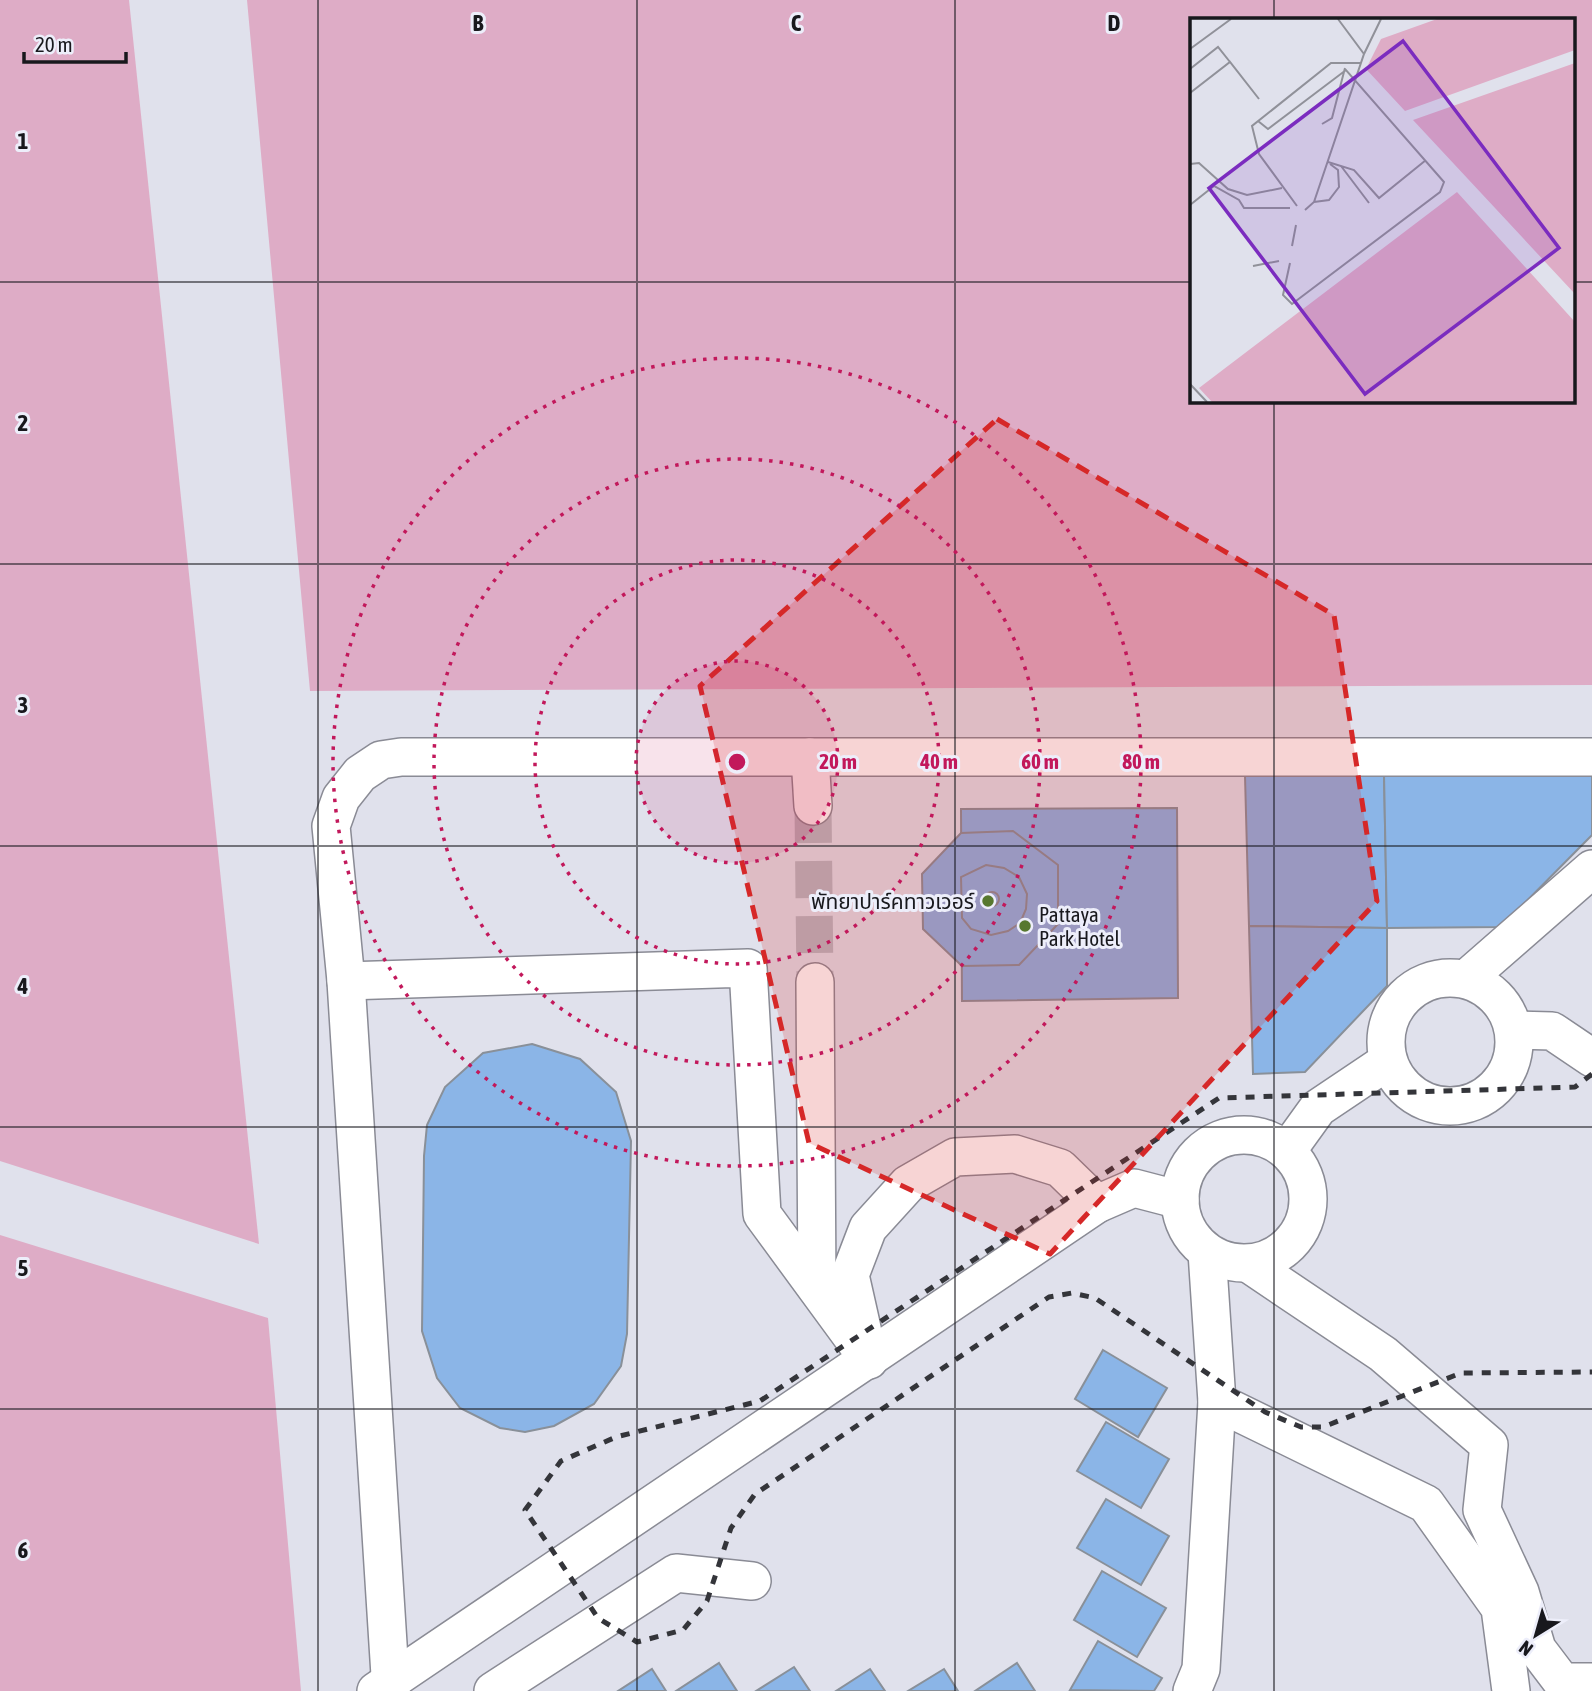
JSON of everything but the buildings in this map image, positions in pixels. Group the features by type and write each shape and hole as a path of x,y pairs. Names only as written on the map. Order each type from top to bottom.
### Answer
{"street":[{"path":"385,1688 346,981 331,826 341,798 360,774 381,760 401,757 1592,757"},
{"path":"810,757 813,806"},
{"path":"1466,979 1592,869"},
{"path":"346,981 748,968 762,1214 869,1360"},
{"path":"1444,978 1466,979 1492,993 1515,1030 1513,1057 1504,1076 1484,1096 1454,1106 1431,1103 1413,1094 1397,1078 1388,1061 1387,1027 1395,1006 1408,992 1428,981 1444,978"},
{"path":"815,982 817,1288"},
{"path":"1515,1030 1552,1031 1592,1058"},
{"path":"1287,1152 1318,1108 1388,1061"},
{"path":"1238,1135 1260,1137 1287,1152 1300,1169 1308,1193 1307,1215 1299,1234 1279,1254 1249,1264 1226,1261 1207,1252 1191,1236 1183,1219 1180,1200 1188,1164 1202,1150 1222,1139 1238,1135"},
{"path":"869,1360 850,1275 868,1228 908,1184 955,1157 1016,1154 1060,1168 1097,1204"},
{"path":"385,1688 1097,1204 1134,1188 1180,1200"},
{"path":"1192,1691 1201,1669 1217,1402 1207,1252"},
{"path":"1249,1264 1383,1354 1489,1445 1482,1510 1520,1592 1537,1649 1562,1682 1592,1682"},
{"path":"1217,1402 1426,1504 1500,1608 1511,1691"},
{"path":"492,1691 676,1573 752,1581"}],"highlighted area":[{"path":"997,419 1334,615 1377,901 1050,1254 809,1143 700,686"}],"shaded area":[{"path":"0,0 129,0 259,1244 0,1161"},
{"path":"247,0 1592,0 1592,685 310,691"},
{"path":"0,1235 268,1318 301,1691 0,1691"}],"tunnel":[{"path":"813,806 815,982"}],"railway":[{"path":"1592,1074 1575,1087 1219,1098 760,1401 616,1437 561,1461 525,1510 598,1618 637,1642 683,1630 707,1601 731,1528 755,1494 1049,1297 1072,1293 1095,1298 1265,1412 1301,1427 1323,1427 1461,1373 1592,1372"}],"place":[{"name":"พัทยาปาร์คทาวเวอร์","path":"988,901"},
{"name":"Pattaya Park Hotel","path":"1025,926"}]}
